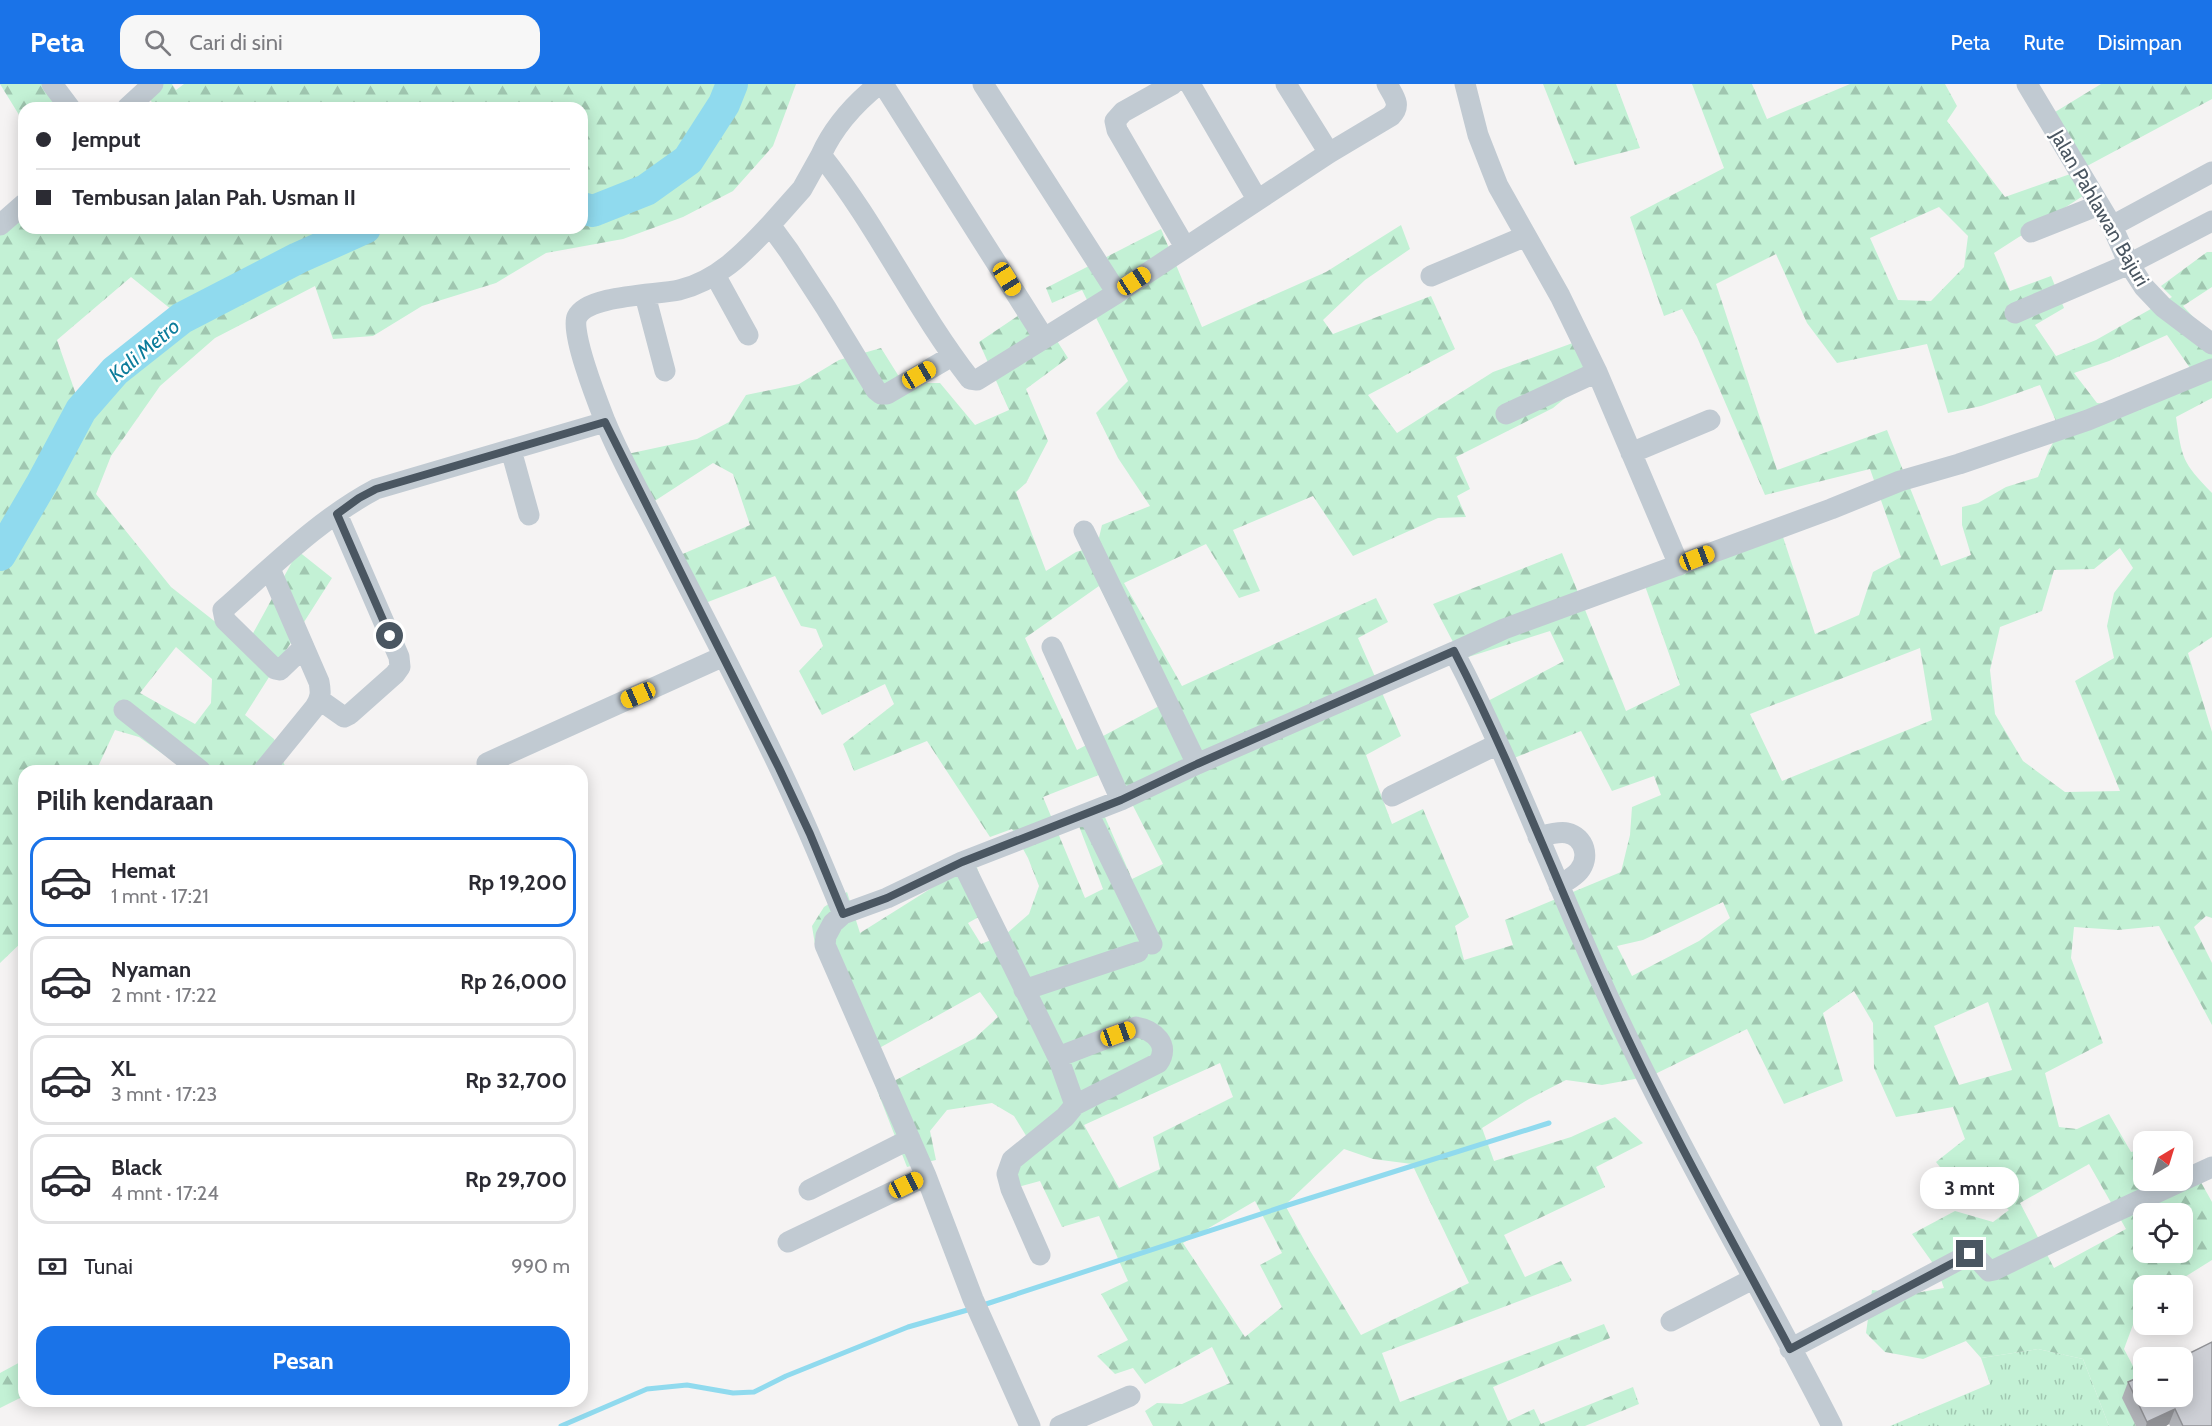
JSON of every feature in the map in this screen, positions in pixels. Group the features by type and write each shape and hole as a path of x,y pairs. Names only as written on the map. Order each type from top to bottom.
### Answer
{"street":[{"path":"52,84 66,102"},
{"path":"134,102 153,84"},
{"path":"843,914 806,825 724,656 605,422 576,337 576,318 584,308 599,301 679,290 715,275 744,252 770,225 806,182 827,142 857,101 881,84 1044,338"},
{"path":"983,84 1117,293"},
{"path":"1173,84 1123,112 1115,121 1117,130 1185,247"},
{"path":"1190,84 1257,199"},
{"path":"1287,84 1329,153"},
{"path":"821,155 873,229 952,356 969,379 977,380 1117,293 1329,153 1391,116 1397,110 1397,104 1388,84"},
{"path":"1465,84 1478,135 1498,186 1560,296 1597,372 1679,565"},
{"name":"Jalan Pahlawan Bajuri","path":"2027,84 2112,226 2129,264 2144,287 2163,307 2212,344"},
{"path":"2112,226 2212,172"},
{"path":"2031,232 2099,205"},
{"path":"0,225 18,209"},
{"path":"2015,313 2129,264 2212,221"},
{"path":"770,225 789,250 880,394 887,394 952,356"},
{"path":"1431,276 1526,236"},
{"path":"715,275 748,334"},
{"path":"645,295 665,371"},
{"path":"1030,1426 973,1299 926,1176 825,945 832,923 843,914 887,898 962,862 1121,800 1197,764 1504,629 1831,509 1900,481 1959,464 2088,420 2212,369"},
{"path":"1506,414 1597,372"},
{"path":"1631,453 1710,420"},
{"path":"304,646 285,667 280,670 275,669 225,620 223,610 337,514 376,489 605,422"},
{"path":"511,450 529,515"},
{"path":"320,700 344,717 395,674 400,667 399,657 337,514"},
{"path":"1084,531 1197,764"},
{"path":"268,765 320,700 321,691 270,569"},
{"path":"1052,647 1121,800"},
{"path":"1454,651 1659,1102 1832,1426"},
{"path":"487,763 724,656"},
{"path":"124,710 193,765"},
{"path":"1392,796 1498,744"},
{"path":"1024,990 1145,948 1088,813"},
{"path":"1538,837 1565,832 1575,836 1586,853 1584,863 1578,872 1559,886"},
{"path":"962,862 1058,1057 1075,1105"},
{"path":"1040,1255 1011,1189 1007,1174 1012,1160 1065,1117 1075,1105 1158,1063 1163,1055 1164,1046 1145,1028 1136,1027 1058,1057"},
{"path":"809,1190 910,1139"},
{"path":"1790,1349 1972,1254 1985,1269 1994,1270 2212,1167"},
{"path":"788,1242 926,1176"},
{"path":"1671,1321 1753,1279"},
{"path":"1060,1426 1130,1396"}],"green space":[{"path":"0,84 46,84 57,102 18,102 18,113"},
{"path":"151,84 172,84 176,90 184,84 796,84 773,146 733,191 683,217 623,239 546,253 496,283 422,306 373,336 333,339 315,286 215,338 160,386 111,456 96,494 171,587 246,646 298,551 332,578 245,715 274,739 285,765 179,765 139,737 115,730 99,765 18,765 18,946 0,963 0,234 18,218 18,234 588,234 588,102 152,102 144,88","holes":["131,277 182,318 115,371 81,409 57,340","176,647 212,679 211,703 195,724 140,693"]},
{"path":"1543,84 1616,84 1640,148 1575,165"},
{"path":"1692,84 1752,84 1767,119 1850,84 1945,84 1957,106 1947,121 2005,197 2073,173 2042,120 2101,84 2212,84 2212,99 2074,173 2086,194 1994,253 2010,291 2051,276 2064,308 2035,325 2056,356 2096,340 2172,297 2161,286 2207,252 2212,252 2212,287 2183,306 2212,337 2212,398 2176,417 2185,459 2212,493 2212,637 2188,653 2212,732 2212,918 2206,916 2194,927 2212,963 2212,1025 2159,926 2118,930 2074,927 2071,958 2103,1043 2045,1073 2059,1127 2077,1129 2109,1114 2131,1152 2133,1152 2133,1191 2193,1191 2193,1168 2212,1202 2212,1260 2188,1275 2133,1275 2133,1325 2124,1349 2133,1366 2133,1392 2123,1398 2136,1426 2109,1426 2083,1359 2038,1349 1981,1358 1966,1341 1923,1359 1885,1352 1866,1333 1872,1290 1910,1294 1944,1288 1937,1269 1912,1234 1955,1211 1993,1222 2009,1210 1985,1189 1955,1186 1936,1162 1965,1139 1953,1107 1896,1117 1874,1068 1873,1023 1854,991 1823,1013 1843,1081 1784,1104 1747,1029 1651,1076 1602,1085 1566,1080 1529,1099 1482,1128 1494,1161 1571,1137 1615,1117 1643,1143 1596,1167 1605,1187 1504,1235 1525,1277 1561,1261 1572,1281 1382,1353 1400,1402 1604,1324 1610,1338 1493,1387 1508,1421 1534,1409 1541,1424 1633,1387 1639,1404 1585,1426 1153,1426 1145,1411 1157,1403 1182,1404 1230,1383 1212,1347 1145,1384 1133,1368 1115,1374 1097,1356 1128,1340 1101,1294 1128,1281 1099,1216 1062,1227 1040,1181 1018,1187 1006,1165 1033,1147 1014,1116 992,1103 947,1110 930,1131 936,1160 907,1167 877,1090 975,1038 998,1017 980,992 865,1056 815,945 812,926 824,907 847,892 860,933 938,884 976,865 987,895 984,914 968,923 981,944 1006,934 1029,914 1039,886 1028,858 1012,829 990,837 927,741 854,771 843,744 894,704 885,684 822,715 799,671 823,646 816,629 801,626 775,576 695,607 671,559 750,525 733,474 713,463 647,506 618,456 697,439 729,422 746,395 799,384 839,360 881,348 903,383 940,383 975,425 1009,410 979,342 1034,305 1068,358 1026,389 1048,441 1026,483 1016,492 1046,571 1076,552 1097,546 1102,525 1150,506 1118,458 1096,413 1128,381 1082,290 1052,303 1046,288 1161,229 1202,327 1326,272 1401,225 1410,249 1365,280 1323,320 1333,334 1431,296 1455,349 1368,395 1397,433 1493,372 1581,340 1597,372 1553,408 1456,457 1470,489 1457,496 1466,517 1438,518 1353,556 1313,496 1233,530 1260,591 1239,598 1206,544 1124,583 1182,686 1376,598 1388,622 1358,638 1401,736 1366,755 1392,824 1423,809 1469,917 1455,926 1464,960 1513,945 1505,920 1621,872 1630,835 1632,807 1661,795 1654,776 1612,791 1581,731 1509,760 1484,703 1564,661 1550,631 1462,659 1433,604 1562,553 1626,711 1680,685 1644,583 1703,545 1779,525 1815,634 1859,615 1873,572 1901,557 1870,469 1765,495 1697,337 1682,309 1664,316 1630,217 1724,168","holes":["1939,207 1968,236 1964,267 1931,301 1898,300 1870,238","1776,254 1807,323 1837,363 1927,344 1948,413 1981,406 2040,385 2060,430 2038,477 2006,487 1978,503 1962,507 1962,525 1971,555 1941,566 1887,430 1777,470 1716,284","2167,335 2197,378 2125,405 2097,403 2074,373 2109,361","2120,548 2133,568 2114,593 2107,626 2114,658 2075,681 2120,791 2065,792 2023,761 1995,714 1990,670 2000,627 2042,611 2054,570 2094,569","1099,586 1161,705 1077,750 1025,638","1920,648 1932,720 1782,781 1750,714","1114,769 1163,864 1132,879 1098,801 1074,813 1103,889 1085,898 1043,797","1723,902 1730,918 1699,941 1632,976 1617,946 1643,940","1988,1002 2012,1070 1959,1085 1934,1026","1220,1063 1233,1097 1153,1137 1160,1169 1119,1188 1084,1125","1344,1149 1373,1159 1412,1164 1469,1283 1361,1335 1285,1205","2089,1164 2126,1229 2054,1268 2020,1203","1255,1201 1282,1253 1260,1265 1282,1307 1245,1337 1183,1243"]},
{"path":"2038,1349 2083,1359 2109,1426 1890,1426 1990,1384 1981,1358"},
{"path":"18,1363 18,1399 0,1408 0,1373"}],"building":[{"path":"2212,1342 2212,1426 2183,1426 2175,1409 2147,1422 2140,1407 2193,1407 2193,1352"},
{"path":"2133,1380 2133,1393 2128,1382"}],"waterway":[{"name":"Kali Metro","path":"588,210 593,211 646,190 688,160 724,104 732,84"},
{"name":"Kali Metro","path":"0,555 81,410 115,371 182,318 298,258 352,234"},
{"path":"983,1305 1549,1123"},
{"path":"561,1426 647,1389 687,1385 733,1393 754,1392 786,1376 908,1327 971,1309"}],"route":[{"path":"390,636 337,514 376,489 605,422 779,768 810,834 843,914 887,898 962,862 1121,800 1197,764 1454,651 1498,744 1619,1020 1693,1169 1790,1349 1970,1254"}]}
